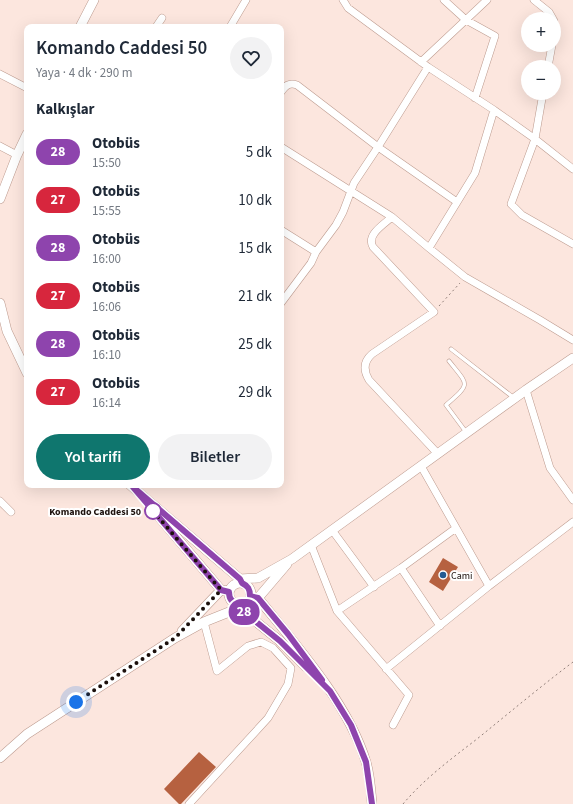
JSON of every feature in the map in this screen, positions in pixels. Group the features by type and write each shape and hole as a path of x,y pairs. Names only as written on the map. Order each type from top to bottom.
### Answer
{"street":[{"path":"82,24 94,0"},
{"path":"232,24 246,0"},
{"path":"343,0 348,8 421,62 536,139 573,169"},
{"path":"444,0 466,20 495,36 475,98"},
{"path":"421,62 487,0"},
{"path":"534,0 549,12"},
{"path":"158,24 162,18"},
{"path":"284,299 311,263 316,252 336,225 343,212 354,183 378,148 428,67"},
{"path":"0,74 24,86"},
{"path":"284,88 287,85 297,85 378,148 457,202"},
{"path":"542,100 536,139 511,204 522,215 573,244"},
{"path":"429,248 475,173 494,110"},
{"path":"0,199 24,140"},
{"path":"0,146 17,155"},
{"path":"284,148 392,217 465,277 573,340"},
{"path":"392,217 373,234 371,244 373,248 434,312 372,354 366,362 365,370 369,380 438,454"},
{"path":"284,232 316,252"},
{"path":"0,303 7,331 24,367"},
{"path":"175,638 232,586 241,581 258,578 292,559 467,432 573,358"},
{"path":"526,390 550,468 573,500"},
{"path":"421,466 489,586"},
{"path":"134,488 245,584 254,597 288,634 330,691 351,725 366,762 372,804"},
{"path":"134,488 225,591 232,601 280,641 330,691"},
{"path":"0,501 11,512"},
{"path":"386,669 489,586 573,522"},
{"path":"337,611 401,568 456,528"},
{"path":"332,530 374,586"},
{"path":"311,546 337,611 409,695 393,725"},
{"path":"0,758 27,734 175,638 204,622 247,602 254,597 292,559"},
{"path":"401,568 440,626"},
{"path":"188,804 268,718 288,684 291,668 273,648 261,642 248,646 217,671 204,622"}],"lane":[{"path":"451,349 514,399"},
{"path":"449,361 465,384 463,390 446,406 467,432"}],"path":[{"path":"434,312 465,277"},
{"path":"403,804 414,790 573,662"}],"building":[{"name":"Cami","path":"443,558 458,567 443,591 429,582"},
{"path":"199,752 216,767 181,804 179,804 164,789"}],"bus line":[{"name":"28","path":"134,488 221,590 229,592 230,598 234,603 239,604 239,608 280,641 330,691 351,725 366,762 372,804"},
{"name":"28","path":"134,488 247,586 250,596 258,598 288,634 322,680"}],"place":[{"name":"Komando Caddesi 50","path":"153,511"},
{"name":"Cami","path":"443,575"}],"route":[{"path":"76,702 175,638 221,590 153,511"}]}
